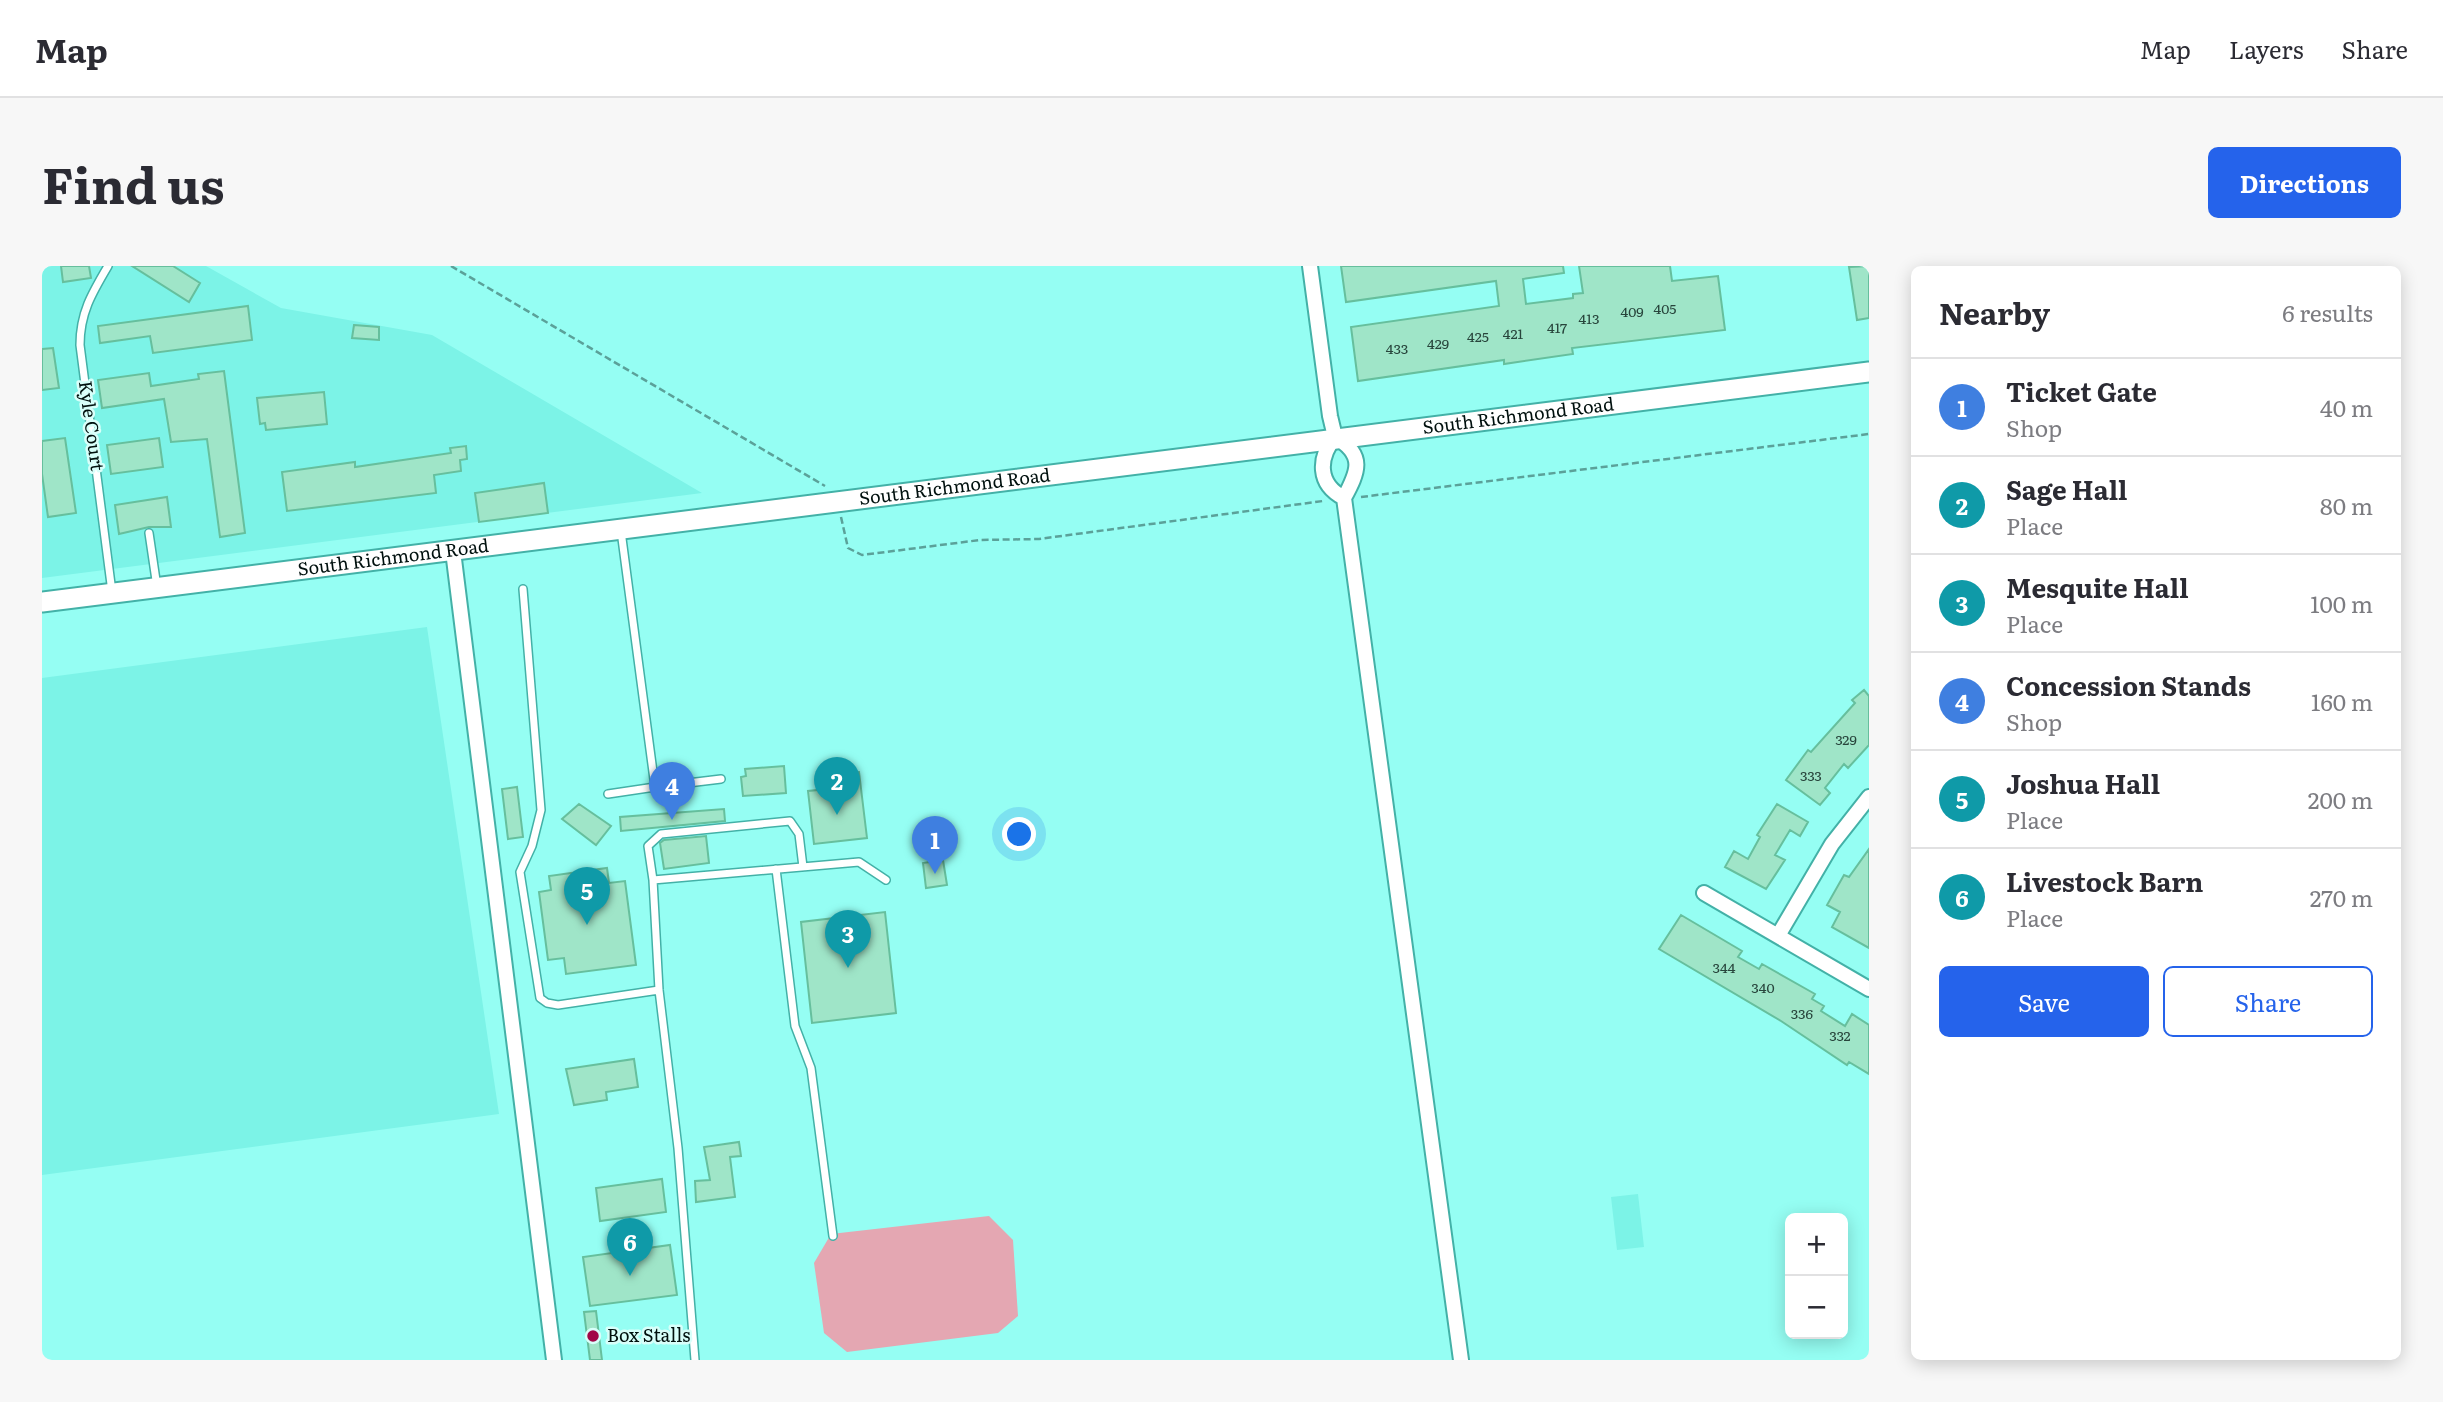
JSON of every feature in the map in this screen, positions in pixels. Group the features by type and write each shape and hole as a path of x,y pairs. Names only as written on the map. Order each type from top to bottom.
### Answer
{"street":[{"path":"1310,266 1329,416 1335,437 1351,449 1356,457 1356,477 1344,498 1461,1360"},
{"name":"South Richmond Road","path":"42,602 621,531 1335,437 1869,372"},
{"path":"1335,437 1322,457 1322,471 1332,491 1344,498"},
{"path":"453,551 554,1360"},
{"path":"1779,933 1832,844 1869,797"},
{"path":"1704,892 1779,933 1869,989"}],"lane":[{"name":"Kyle Court","path":"108,266 88,298 82,316 80,345 113,593"},
{"path":"621,531 655,787"},
{"path":"149,533 158,587"},
{"path":"523,589 541,810 532,846 520,872 540,998 547,1003 558,1005 659,990"},
{"path":"608,793 720,779"},
{"path":"695,1360 678,1148 659,990 653,880 648,846 660,834 790,821 799,834 803,867"},
{"path":"653,880 859,862 886,880"},
{"path":"776,869 795,1026 811,1068 833,1236"}],"shaded area":[{"path":"42,266 206,266 281,308 432,335 702,493 42,578"},
{"path":"427,627 499,1114 42,1175 42,678"},
{"path":"1638,1194 1644,1247 1617,1250 1611,1197"},
{"path":"989,1216 1013,1240 1018,1316 998,1333 847,1352 824,1333 814,1263 831,1234"}],"building":[{"path":"61,266 89,266 91,278 63,282"},
{"path":"132,266 173,266 200,283 189,302"},
{"path":"1341,266 1563,266 1564,273 1523,279 1526,304 1573,298 1573,294 1583,293 1579,266 1670,266 1672,281 1718,276 1725,330 1572,348 1573,354 1504,364 1504,360 1358,381 1351,327 1499,306 1496,281 1346,302"},
{"path":"1869,266 1869,318 1857,320 1849,267"},
{"path":"248,306 252,340 153,353 150,336 100,343 98,326"},
{"path":"354,325 379,327 379,340 352,338"},
{"path":"53,348 59,388 42,390 42,349"},
{"path":"224,371 245,533 220,537 207,439 171,442 164,399 102,408 98,380 149,373 151,386 199,379 198,374"},
{"path":"324,392 327,424 266,430 265,423 260,424 257,398"},
{"path":"65,438 76,513 48,517 42,474 42,441"},
{"path":"159,438 163,467 111,474 107,445"},
{"path":"466,446 467,459 460,460 461,471 434,475 436,493 287,511 282,472 355,462 355,467 451,453 450,448"},
{"path":"544,483 548,513 479,522 475,493"},
{"path":"167,497 171,527 149,527 119,534 115,505"},
{"path":"1864,690 1869,696 1869,745 1848,768 1844,764 1825,788 1830,793 1820,805 1786,780 1808,750 1811,752 1855,703 1852,700"},
{"path":"784,766 786,793 743,796 741,777 746,776 745,769"},
{"path":"859,772 867,838 814,844 808,791 828,789 826,775"},
{"path":"517,787 523,837 508,839 502,789"},
{"path":"579,804 611,826 596,845 562,819"},
{"path":"1777,804 1808,822 1800,836 1790,830 1775,855 1785,860 1766,889 1725,867 1734,851 1748,859 1760,837 1757,835"},
{"path":"724,809 725,821 621,831 620,817"},
{"path":"706,836 709,863 664,869 660,843 664,840"},
{"path":"1869,849 1869,948 1832,927 1840,912 1827,905 1844,875 1849,877"},
{"path":"943,860 947,885 926,888 923,863"},
{"path":"607,868 609,883 625,881 636,965 566,974 564,958 548,960 539,892 551,890 549,876"},
{"path":"885,912 896,1013 812,1023 801,922"},
{"path":"1681,915 1742,951 1738,957 1759,969 1762,964 1815,994 1812,999 1824,1006 1821,1011 1845,1026 1852,1014 1869,1025 1869,1074 1849,1062 1847,1065 1781,1021 1659,949"},
{"path":"634,1059 638,1087 606,1092 607,1100 574,1105 566,1069"},
{"path":"739,1142 741,1156 730,1157 735,1197 696,1202 695,1181 710,1180 704,1147"},
{"path":"662,1179 666,1212 600,1221 596,1188"},
{"path":"670,1245 677,1295 590,1306 583,1257"},
{"name":"Box Stalls","path":"596,1311 602,1360 590,1360 584,1312"}],"place":[{"name":"Sage Hall","path":"837,815"},
{"name":"Concession Stands","path":"672,820"},
{"name":"Ticket Gate","path":"935,874"},
{"name":"Joshua Hall","path":"587,925"},
{"name":"Mesquite Hall","path":"848,968"},
{"name":"Livestock Barn","path":"630,1276"},
{"name":"Box Stalls","path":"593,1336"}]}
